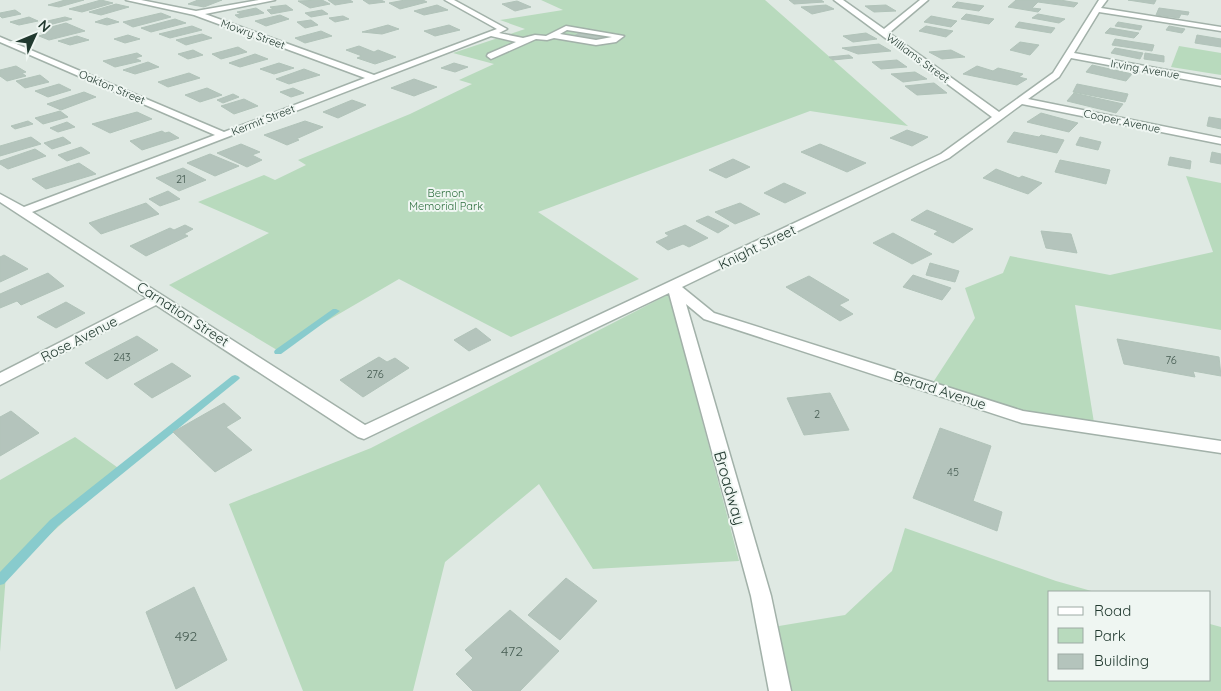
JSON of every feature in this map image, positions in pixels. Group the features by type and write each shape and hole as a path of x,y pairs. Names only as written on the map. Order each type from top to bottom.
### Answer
{"street":[{"name":"Mowry Street","path":"130,0 196,13 374,78"},
{"path":"196,13 271,0"},
{"name":"Kermit Street","path":"22,212 503,29 449,0"},
{"name":"Williams Street","path":"838,0 999,117"},
{"path":"884,33 924,0"},
{"name":"Knight Street","path":"364,433 674,287 945,156 1056,75 1103,0"},
{"path":"1097,10 1221,29"},
{"path":"491,56 535,37 547,38 566,28 620,36 612,43 598,43 553,35"},
{"path":"491,34 524,41"},
{"name":"Oakton Street","path":"0,39 223,135"},
{"name":"Irving Avenue","path":"1069,55 1221,83"},
{"name":"Cooper Avenue","path":"1022,101 1221,141"},
{"name":"Carnation Street","path":"0,197 364,433"},
{"name":"Berard Avenue","path":"674,287 709,316 1022,417 1221,447"},
{"name":"Broadway","path":"674,287 761,596 780,691"},
{"name":"Rose Avenue","path":"0,380 158,298"}],"green space":[{"name":"Bernon Memorial Park","path":"541,0 765,0 908,126 810,111 538,212 639,279 511,337 399,279 277,350 169,285 269,233 198,202 264,175 275,180 306,165 298,160 410,114 472,84 459,80 494,64 453,53 525,29 500,20 563,10"},
{"path":"1179,46 1221,53 1221,75 1171,67"},
{"path":"1186,176 1221,183 1221,330 1075,305 1096,435 1034,425 928,390 975,318 965,288 1003,273 1010,256 1110,275 1213,252"},
{"path":"669,294 739,561 593,569 539,484 445,562 413,691 303,691 229,504 371,448"},
{"path":"75,437 121,470 6,574 0,652 0,480"},
{"path":"905,528 1056,581 1091,591 1048,591 1048,681 1211,681 1211,624 1221,627 1221,691 783,691 773,627 845,615 892,571"}],"building":[{"path":"65,0 84,0 59,7 48,5"},
{"path":"101,0 113,3 82,12 69,9"},
{"path":"198,0 222,0 204,7 188,4"},
{"path":"322,0 330,4 310,8 298,1"},
{"path":"328,0 350,0 353,2 335,5"},
{"path":"363,0 381,0 385,2 369,4"},
{"path":"405,0 423,0 427,2 400,9 389,3"},
{"path":"789,0 821,0 824,2 794,4"},
{"path":"1016,0 1060,0 1078,3 1074,7 1038,2 1032,8 1041,9 1038,12 1008,7"},
{"path":"1128,0 1156,0 1154,4"},
{"path":"517,1 531,7 515,11 502,4"},
{"path":"957,2 984,6 979,11 952,7"},
{"path":"116,4 129,7 101,15 89,12"},
{"path":"286,5 293,10 271,14 267,10 273,9 270,7"},
{"path":"437,5 448,10 424,15 414,11"},
{"path":"826,5 834,9 812,14 801,7"},
{"path":"886,5 896,11 874,12 865,6"},
{"path":"256,8 264,13 239,18 235,15 241,14 237,12"},
{"path":"1159,8 1189,12 1188,15 1181,14 1179,18 1156,15"},
{"path":"15,10 21,14 2,18 0,16 0,13"},
{"path":"322,10 328,14 311,17 305,13"},
{"path":"161,13 171,17 133,27 123,22"},
{"path":"966,14 994,19 989,24 961,19"},
{"path":"1038,14 1065,19 1059,23 1032,18"},
{"path":"280,15 289,19 266,26 255,21"},
{"path":"343,16 349,19 335,22 329,18"},
{"path":"931,16 957,21 951,27 924,22"},
{"path":"29,17 38,21 19,25 10,22"},
{"path":"65,17 72,19 49,25 43,22"},
{"path":"107,18 119,22 107,25 95,22"},
{"path":"175,19 186,23 151,32 141,28"},
{"path":"311,20 318,25 305,28 297,22"},
{"path":"1019,22 1055,28 1051,33 1015,27"},
{"path":"1118,22 1142,26 1140,30 1115,26"},
{"path":"66,23 85,31 49,40 39,36 48,33 40,30"},
{"path":"388,25 399,29 382,34 362,32"},
{"path":"449,25 460,30 435,36 424,31"},
{"path":"192,26 202,30 170,38 159,34"},
{"path":"926,26 953,31 946,37 919,31"},
{"path":"1169,26 1185,29 1182,33 1166,30"},
{"path":"1110,28 1139,33 1134,38 1105,33"},
{"path":"321,31 332,36 305,43 295,38"},
{"path":"581,32 612,37 603,42 572,37"},
{"path":"866,33 877,39 853,42 843,36"},
{"path":"202,34 212,38 186,45 176,40"},
{"path":"128,35 140,39 125,43 114,39"},
{"path":"1197,35 1221,39 1221,47 1195,43"},
{"path":"77,36 89,40 70,45 58,41"},
{"path":"1115,39 1154,45 1152,51 1112,45"},
{"path":"1020,42 1039,45 1030,55 1010,50"},
{"path":"879,44 891,51 858,54 842,48"},
{"path":"359,46 374,52 378,50 396,57 375,64 357,58 362,56 346,50"},
{"path":"238,47 247,52 221,59 212,54"},
{"path":"1115,48 1143,53 1140,59 1111,53"},
{"path":"193,50 203,55 188,59 178,54"},
{"path":"951,50 965,57 942,59 929,52"},
{"path":"137,53 142,56 135,58 141,61 115,67 103,61"},
{"path":"1145,53 1164,56 1164,62 1144,59"},
{"path":"255,54 268,59 240,67 229,63"},
{"path":"849,55 853,58 833,60 829,57"},
{"path":"897,60 907,67 881,69 872,62"},
{"path":"148,62 159,67 135,74 123,70"},
{"path":"279,63 294,68 274,74 260,69"},
{"path":"454,63 468,67 455,72 441,68"},
{"path":"1092,65 1132,74 1126,81 1086,72"},
{"path":"16,66 26,72 22,73 26,76 7,81 0,76 0,70"},
{"path":"977,66 993,71 998,68 1023,74 1019,77 1027,79 1017,85 963,74"},
{"path":"304,69 320,75 289,84 276,79"},
{"path":"915,72 927,79 903,82 891,74"},
{"path":"189,73 200,78 168,87 158,82"},
{"path":"40,75 49,82 25,88 16,81"},
{"path":"414,79 437,87 414,96 391,88"},
{"path":"934,83 947,93 917,95 905,86"},
{"path":"59,84 71,90 48,97 35,91"},
{"path":"1077,84 1128,94 1125,102 1073,92"},
{"path":"207,88 222,95 200,102 185,95"},
{"path":"293,88 304,93 291,97 280,92"},
{"path":"84,92 96,97 61,110 47,104"},
{"path":"1074,93 1123,104 1116,113 1067,101"},
{"path":"233,94 239,97 223,103 217,100"},
{"path":"244,99 258,106 234,114 221,106"},
{"path":"352,100 366,105 338,118 323,112"},
{"path":"60,111 68,117 43,124 35,118"},
{"path":"137,112 152,119 110,133 92,124"},
{"path":"1041,113 1078,123 1069,132 1027,122"},
{"path":"1209,117 1221,119 1221,129 1207,126"},
{"path":"28,121 33,124 15,129 11,126"},
{"path":"305,121 323,127 287,145 264,135"},
{"path":"67,122 75,127 58,132 50,128"},
{"path":"907,130 928,137 912,146 890,138"},
{"path":"162,131 165,133 169,132 179,138 142,150 130,141"},
{"path":"1014,132 1064,140 1057,153 1007,142"},
{"path":"31,137 41,144 0,156 0,146"},
{"path":"63,137 71,143 52,149 44,143"},
{"path":"1080,137 1101,142 1098,150 1076,145"},
{"path":"241,144 260,152 252,155 262,160 247,167 217,153"},
{"path":"820,144 866,163 847,172 801,152"},
{"path":"81,147 90,153 67,161 58,155"},
{"path":"35,149 46,156 8,169 0,164 0,161"},
{"path":"1212,152 1221,154 1221,164 1210,162"},
{"path":"210,154 239,166 215,176 187,163"},
{"path":"1170,157 1191,161 1190,169 1168,165"},
{"path":"733,159 750,167 726,178 709,170"},
{"path":"1060,160 1110,170 1106,184 1055,172"},
{"path":"79,163 96,174 46,189 32,179"},
{"path":"183,168 206,180 179,191 156,178"},
{"path":"996,169 1019,178 1022,176 1042,183 1028,194 983,178"},
{"path":"784,183 806,193 785,203 764,193"},
{"path":"168,191 180,199 160,206 149,199"},
{"path":"146,203 159,214 101,234 89,223"},
{"path":"740,203 760,214 735,224 715,212"},
{"path":"927,210 973,229 953,243 934,234 938,231 911,220"},
{"path":"708,216 729,226 718,233 696,221"},
{"path":"185,225 193,229 184,234 188,236 146,256 130,246 170,228 174,230"},
{"path":"685,225 708,238 689,247 683,244 668,250 656,242 669,236 665,233"},
{"path":"1041,231 1071,234 1077,253 1046,248"},
{"path":"893,233 932,254 912,264 873,243"},
{"path":"4,255 28,269 0,282 0,257"},
{"path":"930,263 959,271 955,282 926,275"},
{"path":"48,273 64,286 21,305 17,301 0,308 0,294"},
{"path":"913,275 951,288 942,300 903,287"},
{"path":"809,276 849,300 839,305 853,314 840,321 786,287"},
{"path":"66,302 85,313 56,328 37,317"},
{"path":"476,328 491,340 469,351 454,340"},
{"path":"137,336 158,350 107,379 85,363"},
{"path":"1117,339 1219,357 1221,376 1193,371 1195,377 1124,364"},
{"path":"379,357 387,362 395,358 409,368 363,397 340,380"},
{"path":"172,363 191,376 152,398 134,384"},
{"path":"830,393 849,430 804,435 787,398"},
{"path":"224,403 241,418 226,427 252,450 215,472 173,432"},
{"path":"11,411 39,433 0,456 0,417"},
{"path":"940,428 991,446 973,501 1002,512 997,531 913,498"},
{"path":"566,578 597,601 560,640 528,615"},
{"path":"194,587 227,660 176,689 146,612"},
{"path":"510,610 559,651 520,691 473,691 456,674 473,658 465,650"}],"waterway":[{"path":"278,352 336,311"},
{"path":"0,580 54,523 235,378"}]}
